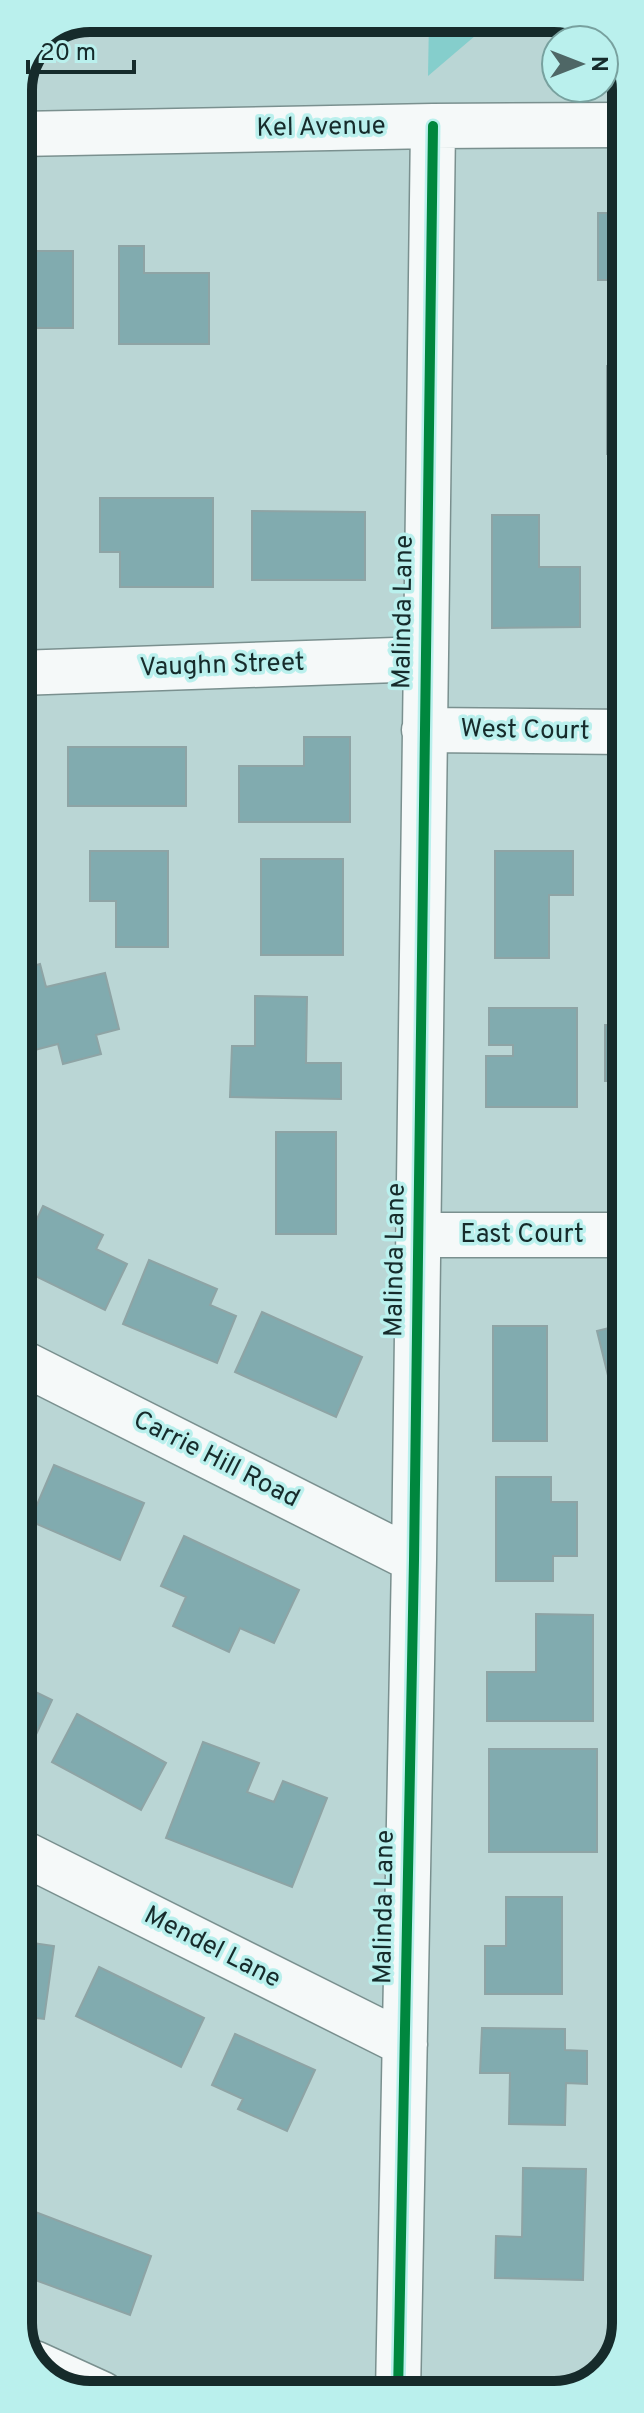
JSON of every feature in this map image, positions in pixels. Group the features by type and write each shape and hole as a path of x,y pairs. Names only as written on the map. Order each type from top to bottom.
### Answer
{"street":[{"name":"Kel Avenue","path":"32,134 612,125"},
{"name":"Malinda Lane","path":"398,2381 414,1560 433,126"},
{"name":"Vaughn Street","path":"32,673 425,659"},
{"name":"West Court","path":"424,730 612,732"},
{"name":"East Court","path":"418,1235 612,1235"},
{"name":"Carrie Hill Road","path":"32,1368 414,1560"},
{"name":"Mendel Lane","path":"32,1858 405,2044"}],"shaded area":[{"path":"429,32 480,32 428,76"}],"building":[{"path":"598,213 612,213 612,280 598,280"},
{"path":"119,246 144,246 144,273 209,273 209,344 119,344"},
{"path":"32,251 73,251 73,328 32,328"},
{"path":"607,366 612,366 612,454 607,454"},
{"path":"100,498 213,498 213,587 120,587 120,552 100,552"},
{"path":"252,511 365,512 365,580 252,580"},
{"path":"492,515 539,515 539,567 580,567 580,627 492,628"},
{"path":"304,737 350,737 350,822 239,822 239,766 304,766"},
{"path":"68,747 186,747 186,806 68,806"},
{"path":"90,851 168,851 168,947 116,947 116,901 90,901"},
{"path":"495,851 573,851 573,895 549,895 549,958 495,958"},
{"path":"261,859 343,859 343,955 261,955"},
{"path":"40,964 46,987 105,973 119,1029 96,1035 101,1054 63,1064 58,1044 32,1051 32,966"},
{"path":"255,996 307,997 306,1063 341,1063 341,1099 230,1097 232,1046 255,1046"},
{"path":"489,1008 577,1008 577,1107 486,1107 486,1056 513,1056 513,1045 489,1045"},
{"path":"605,1025 612,1025 612,1081 605,1081"},
{"path":"276,1132 336,1132 336,1234 276,1234"},
{"path":"43,1206 103,1235 96,1249 127,1264 105,1310 32,1274 32,1229"},
{"path":"149,1260 217,1289 210,1305 236,1316 217,1363 123,1324"},
{"path":"262,1312 362,1357 336,1417 235,1372"},
{"path":"493,1326 547,1326 547,1441 493,1441"},
{"path":"612,1327 612,1392 597,1331"},
{"path":"54,1465 144,1503 120,1560 32,1522"},
{"path":"496,1477 551,1477 551,1502 577,1502 577,1556 553,1556 553,1581 496,1581"},
{"path":"184,1536 299,1590 274,1643 240,1628 229,1652 173,1626 186,1597 161,1586"},
{"path":"536,1614 593,1615 593,1721 487,1721 487,1672 536,1672"},
{"path":"32,1690 52,1700 32,1743"},
{"path":"77,1714 166,1763 141,1810 52,1762"},
{"path":"203,1742 259,1763 247,1792 274,1802 283,1781 327,1798 292,1887 166,1838"},
{"path":"489,1749 597,1749 597,1852 489,1852"},
{"path":"506,1897 562,1897 562,1994 485,1994 485,1946 506,1946"},
{"path":"32,1943 54,1946 44,2019 32,2018"},
{"path":"99,1967 204,2018 181,2067 76,2016"},
{"path":"482,2028 565,2029 565,2050 587,2051 587,2084 566,2083 565,2125 509,2124 510,2073 480,2073"},
{"path":"235,2034 315,2070 287,2131 238,2109 243,2099 212,2085"},
{"path":"523,2168 586,2169 583,2280 495,2278 496,2236 522,2237"},
{"path":"32,2211 151,2256 130,2315 32,2279"}],"cycle path":[{"path":"398,2381 414,1560 433,126"}]}
